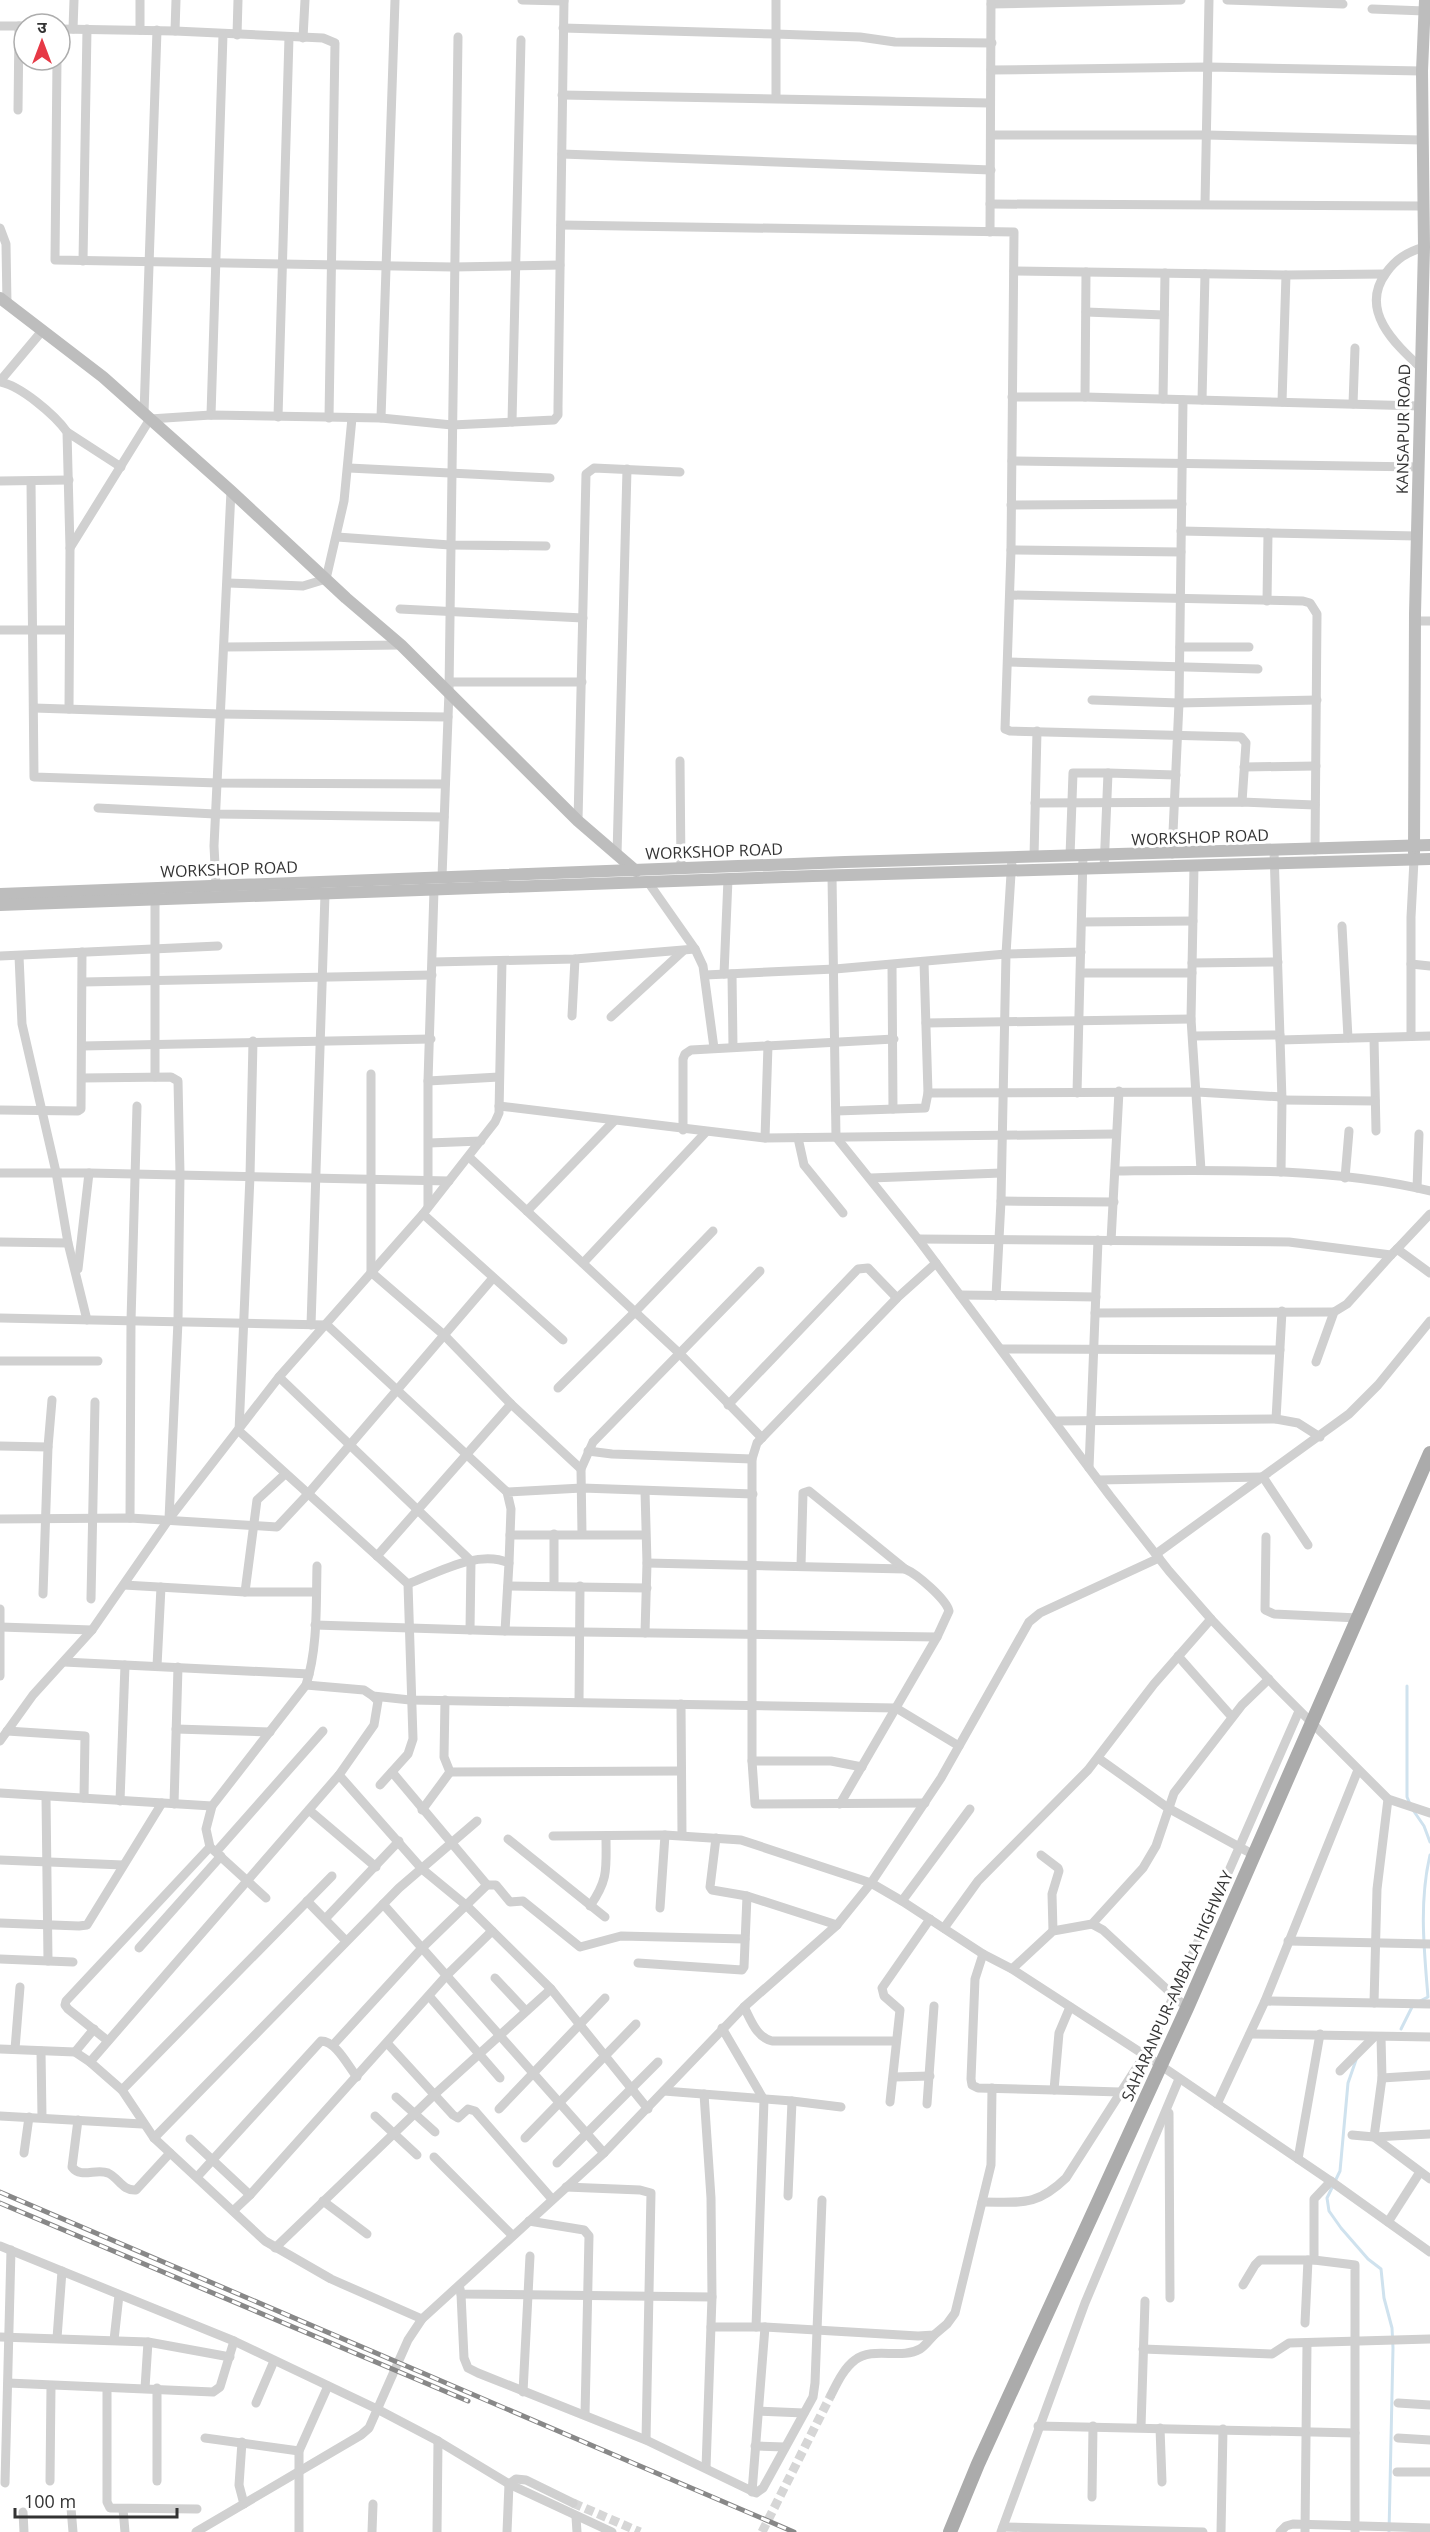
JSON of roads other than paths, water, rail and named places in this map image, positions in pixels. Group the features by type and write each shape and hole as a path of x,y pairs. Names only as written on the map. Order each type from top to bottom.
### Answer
{"main road":[{"name":"KANSAPUR ROAD","path":"1414,860 1415,621 1424,247 1422,206 1426,179 1424,135 1426,15"},
{"path":"4,301 103,377 326,579 449,686 578,821 648,882"},
{"name":"WORKSHOP ROAD","path":"0,905 155,894 216,885 681,868 1083,862 1194,866 1274,857 1315,849 1430,845"},
{"name":"WORKSHOP ROAD","path":"1104,862 1172,854 1430,859"},
{"name":"WORKSHOP ROAD","path":"0,894 325,894 832,876 1011,864 1034,857 1070,856 1083,862"},
{"name":"SAHARANPUR-AMBALA HIGHWAY","path":"950,2532 978,2464 1187,2008 1430,1453"}],"street":[{"path":"74,0 73,29 237,34 330,40 335,43 329,418"},
{"path":"140,0 140,30"},
{"path":"175,31 176,0"},
{"path":"237,34 238,0"},
{"path":"303,38 305,0"},
{"path":"381,418 395,0"},
{"path":"147,416 381,418 452,424 554,420 558,415 564,1 522,0"},
{"path":"776,0 776,98"},
{"path":"990,232 991,2 1180,0"},
{"path":"1205,204 1209,0"},
{"path":"1227,0 1343,4"},
{"path":"1372,9 1426,15"},
{"path":"563,28 860,37 895,42 992,43"},
{"path":"83,261 87,29"},
{"path":"70,548 121,467 147,416 149,262 157,30"},
{"path":"211,415 223,34"},
{"path":"278,417 289,37"},
{"path":"442,877 449,686 450,475 458,37"},
{"path":"512,422 521,40"},
{"path":"991,70 1425,64"},
{"path":"18,110 19,72"},
{"path":"57,72 53,255 55,260 282,262 453,267 560,265"},
{"path":"562,95 989,103"},
{"path":"991,135 1424,135"},
{"path":"562,154 991,170"},
{"path":"990,204 1422,206"},
{"path":"561,225 1014,232 1011,550 1005,729 1010,732 1241,737 1246,743 1242,802"},
{"path":"0,228 6,244 4,301"},
{"path":"1421,368 1390,335 1378,316 1375,299 1377,287 1397,260 1424,247"},
{"path":"1014,271 1286,275 1385,274"},
{"path":"1086,272 1086,397"},
{"path":"1163,399 1165,273"},
{"path":"1202,400 1204,274"},
{"path":"1282,402 1286,275"},
{"path":"1086,312 1164,315"},
{"path":"42,331 0,382 14,386 56,420 67,432 121,467"},
{"path":"1353,404 1355,348"},
{"path":"1012,397 1420,406"},
{"path":"1172,854 1179,734 1183,400"},
{"path":"228,583 303,586 326,579 337,537 349,468 352,418"},
{"path":"67,432 70,548 69,709"},
{"path":"1012,460 1419,467"},
{"path":"349,468 450,475 550,478"},
{"path":"578,821 586,474 594,468 680,472"},
{"path":"617,855 627,469"},
{"path":"31,480 33,777 218,783 445,784"},
{"path":"0,481 69,480"},
{"path":"216,885 215,814 231,491"},
{"path":"1011,505 1182,504"},
{"path":"1181,531 1417,536"},
{"path":"1267,600 1268,532"},
{"path":"337,537 450,544 546,546"},
{"path":"1011,550 1181,552"},
{"path":"1010,596 1303,601 1315,608 1317,614 1315,849"},
{"path":"400,609 583,618"},
{"path":"1415,621 1430,621"},
{"path":"0,630 69,630"},
{"path":"224,647 401,645"},
{"path":"1180,647 1249,647"},
{"path":"1008,662 1258,669"},
{"path":"449,686 582,682"},
{"path":"1092,700 1179,703 1317,700"},
{"path":"34,708 220,714 448,717"},
{"path":"1034,857 1036,731"},
{"path":"680,761 681,868"},
{"path":"1244,767 1316,766"},
{"path":"1070,856 1072,773 1176,775"},
{"path":"1104,862 1108,773"},
{"path":"1035,803 1242,802 1315,805"},
{"path":"98,808 215,814 444,817"},
{"path":"1274,857 1282,1098 1281,1172"},
{"path":"1411,1036 1414,860"},
{"path":"1077,1093 1077,1022 1082,952 1083,862"},
{"path":"996,1296 997,1239 1001,1201 1006,954 1011,864"},
{"path":"1194,866 1191,1019 1194,1036 1201,1170"},
{"path":"832,876 836,1137 918,1239 1157,1556 1211,1619 1299,1711 1388,1798 1430,1813"},
{"path":"728,879 728,974 733,1047"},
{"path":"648,882 694,949 705,975 714,1048"},
{"path":"426,1210 429,1181 428,1081 434,890"},
{"path":"154,1077 155,894"},
{"path":"311,1325 325,894"},
{"path":"1082,922 1193,921"},
{"path":"1342,926 1348,1038"},
{"path":"0,956 218,946"},
{"path":"433,962 575,959 694,949"},
{"path":"610,1017 682,951"},
{"path":"0,1110 78,1111 81,1109 82,952"},
{"path":"705,975 835,969 1006,954 1082,952"},
{"path":"19,956 22,1024 56,1172 68,1243 87,1320"},
{"path":"572,1016 575,959"},
{"path":"0,1741 33,1695 92,1630 169,1519 279,1377 426,1210 495,1122 499,1106 502,960"},
{"path":"836,1111 925,1108 928,1093 924,962"},
{"path":"1081,973 1278,962"},
{"path":"1411,964 1430,966"},
{"path":"892,965 893,1109"},
{"path":"83,982 432,975"},
{"path":"926,1023 1191,1019"},
{"path":"1194,1036 1348,1038 1430,1036"},
{"path":"1374,1038 1376,1131"},
{"path":"82,1046 253,1041 431,1040"},
{"path":"683,1130 685,1054 691,1050 894,1040"},
{"path":"253,1041 250,1176 238,1431 284,1475 408,1584 413,1739 411,1747 380,1785"},
{"path":"765,1138 768,1045"},
{"path":"371,1074 371,1272 444,1335 511,1404 581,1469"},
{"path":"82,1078 171,1077 178,1081 180,1174 178,1321 169,1519"},
{"path":"428,1081 499,1077"},
{"path":"1111,1241 1119,1092"},
{"path":"928,1093 1197,1092 1375,1101"},
{"path":"130,1518 131,1320 137,1106"},
{"path":"499,1106 683,1130 765,1138 1116,1134"},
{"path":"527,1211 614,1121"},
{"path":"1345,1178 1349,1131"},
{"path":"583,1263 706,1132"},
{"path":"1418,1188 1419,1134"},
{"path":"798,1138 804,1165 843,1214"},
{"path":"429,1143 481,1141"},
{"path":"469,1157 679,1353 728,1406 762,1438"},
{"path":"1115,1171 1281,1172 1345,1178 1430,1191"},
{"path":"0,1173 180,1174 449,1181"},
{"path":"77,1275 89,1173"},
{"path":"871,1178 1001,1173"},
{"path":"1001,1201 1114,1202"},
{"path":"426,1210 493,1278 562,1340"},
{"path":"1095,1313 1334,1312 1347,1304 1430,1214"},
{"path":"558,1388 713,1232"},
{"path":"918,1239 1289,1242 1394,1252 1430,1273"},
{"path":"1089,1468 1098,1240"},
{"path":"0,1242 68,1243"},
{"path":"925,1803 755,1804 752,1761 752,1459 757,1443 897,1298 936,1263"},
{"path":"728,1406 858,1269 868,1268 897,1298"},
{"path":"582,1534 581,1469 588,1451 598,1436 760,1271"},
{"path":"0,1519 45,1520 93,1517 169,1519 277,1527 493,1278"},
{"path":"960,1295 1096,1297"},
{"path":"1276,1419 1282,1311"},
{"path":"1316,1362 1334,1312"},
{"path":"0,1318 327,1325 507,1492 510,1499 510,1535 505,1631"},
{"path":"196,2532 361,2435 369,2427 408,2340 422,2319 460,2289 512,2235 604,2153 722,2028 837,1925 871,1883 925,1803 1029,1622 1040,1613 1157,1556 1320,1437 1367,1397 1430,1321"},
{"path":"1001,1349 1280,1350"},
{"path":"0,1361 98,1361"},
{"path":"279,1377 351,1443 471,1561 470,1630"},
{"path":"43,1594 48,1447 52,1400"},
{"path":"91,1599 95,1402"},
{"path":"377,1556 511,1404"},
{"path":"1055,1421 1091,1423 1276,1419 1298,1423 1320,1437"},
{"path":"0,1446 48,1447"},
{"path":"588,1451 612,1454 752,1459"},
{"path":"245,1592 257,1500 284,1475"},
{"path":"1098,1480 1263,1477"},
{"path":"1263,1477 1308,1545"},
{"path":"507,1492 582,1488 753,1494"},
{"path":"645,1491 647,1563 645,1633"},
{"path":"801,1566 803,1493 805,1491 812,1492 905,1569"},
{"path":"554,1534 554,1586"},
{"path":"510,1535 645,1535"},
{"path":"1266,1537 1264,1606 1268,1612 1358,1618"},
{"path":"408,1584 471,1561 499,1558 509,1563"},
{"path":"647,1563 905,1569 913,1572 948,1606 948,1616 937,1637 840,1804"},
{"path":"266,1898 216,1852 206,1829 212,1806 306,1685 315,1625 317,1566"},
{"path":"124,1585 245,1592 316,1592"},
{"path":"508,1586 646,1588"},
{"path":"579,1702 580,1586"},
{"path":"157,1666 161,1587"},
{"path":"0,1609 0,1676"},
{"path":"944,1928 978,1881 1053,1807 1098,1758 1178,1656 1211,1619"},
{"path":"315,1625 505,1631 937,1637"},
{"path":"0,1627 92,1630"},
{"path":"1178,1656 1232,1717"},
{"path":"64,1662 309,1674"},
{"path":"120,1801 125,1665"},
{"path":"174,1804 178,1667"},
{"path":"1092,1924 1151,1857 1178,1786 1232,1717 1269,1679"},
{"path":"90,2062 339,1775 374,1725 378,1701 364,1690 306,1685"},
{"path":"373,1696 445,1701 896,1708 959,1746"},
{"path":"445,1701 444,1757 450,1772"},
{"path":"681,1704 682,1835"},
{"path":"982,2202 1033,2200 1053,2190 1066,2178 1144,2056 1174,1996 1299,1711"},
{"path":"176,1730 270,1732"},
{"path":"7,1731 86,1736 84,1798"},
{"path":"139,1948 216,1852 323,1731"},
{"path":"1098,1758 1168,1808 1254,1855"},
{"path":"752,1761 831,1761 862,1767"},
{"path":"1217,2104 1264,2001 1358,1770"},
{"path":"450,1772 681,1771"},
{"path":"392,1772 487,1885 496,1886 510,1902 522,1901 580,1947 621,1936 745,1939"},
{"path":"422,1810 450,1772"},
{"path":"339,1775 422,1869 466,1906 551,1989 648,2109"},
{"path":"0,1793 212,1806"},
{"path":"46,1797 48,1961"},
{"path":"1374,2002 1378,1875 1388,1798"},
{"path":"0,1923 87,1925 162,1803"},
{"path":"309,1809 376,1868"},
{"path":"902,1901 970,1809"},
{"path":"154,2138 383,1904 477,1821"},
{"path":"660,1908 665,1835"},
{"path":"553,1836 682,1835 753,1843 871,1883 983,1954 1012,1969 1160,2065 1334,2183 1430,2252"},
{"path":"590,1906 603,1888 605,1880 606,1836"},
{"path":"716,1838 710,1887 718,1892 747,1896 837,1925"},
{"path":"508,1839 605,1917"},
{"path":"325,1919 376,1868 399,1841"},
{"path":"108,2041 68,2009 65,2005 66,2001 216,1852"},
{"path":"1041,1855 1059,1871 1053,1894 1053,1931"},
{"path":"0,1860 123,1865"},
{"path":"122,2090 332,1876"},
{"path":"333,2045 422,1948 487,1885"},
{"path":"638,1963 742,1970 744,1968 747,1896"},
{"path":"307,1901 346,1941"},
{"path":"383,1904 604,2153"},
{"path":"891,2102 895,2040 900,2010 882,1993 882,1988 930,1919"},
{"path":"1012,1969 1053,1931 1092,1924 1104,1930 1187,2008"},
{"path":"233,2211 357,2077 447,1975 492,1931"},
{"path":"1288,1941 1430,1944"},
{"path":"983,1954 975,1979 970,2079 972,2085 978,2088 1120,2092"},
{"path":"0,1959 73,1962"},
{"path":"495,1978 526,2011"},
{"path":"15,2049 20,1987"},
{"path":"275,2248 435,2094 551,1989"},
{"path":"429,1996 500,2078"},
{"path":"499,2109 605,1998"},
{"path":"1264,2001 1428,2003"},
{"path":"927,2104 934,2006"},
{"path":"744,2007 759,2034 764,2039 772,2041 895,2040"},
{"path":"1054,2090 1059,2033 1070,2007"},
{"path":"525,2138 636,2024"},
{"path":"722,2028 764,2100 759,2412 752,2492"},
{"path":"75,2052 94,2029"},
{"path":"1250,2034 1430,2037"},
{"path":"1298,2159 1320,2034"},
{"path":"1340,2071 1378,2037"},
{"path":"1374,2137 1382,2078 1378,2037"},
{"path":"197,2177 318,2043 326,2041 333,2045 357,2077"},
{"path":"387,2043 455,2117 458,2118 468,2109 474,2111 552,2199"},
{"path":"0,2049 75,2052 122,2090 142,2124 154,2138 275,2248 331,2279 422,2319"},
{"path":"41,2051 42,2117"},
{"path":"557,2163 658,2062"},
{"path":"1382,2078 1430,2075"},
{"path":"894,2077 930,2076"},
{"path":"1179,2079 1169,2108 1085,2303 1038,2426 1002,2530 1203,2532"},
{"path":"831,2395 841,2376 858,2358 866,2354 909,2352 921,2349 955,2313 993,2152 992,2088"},
{"path":"664,2091 841,2107"},
{"path":"704,2094 711,2198 712,2297 706,2468"},
{"path":"396,2097 435,2132"},
{"path":"788,2196 792,2101"},
{"path":"1169,2108 1170,2298"},
{"path":"0,2116 142,2124"},
{"path":"375,2116 417,2155"},
{"path":"24,2153 29,2117"},
{"path":"78,2120 72,2167 79,2173 108,2173 127,2189 136,2190 170,2153"},
{"path":"1352,2135 1374,2137 1430,2134"},
{"path":"1374,2137 1430,2179"},
{"path":"190,2139 250,2195"},
{"path":"435,2157 512,2235"},
{"path":"1388,2222 1420,2172"},
{"path":"1305,2323 1314,2199 1334,2183"},
{"path":"566,2187 640,2190 651,2193 646,2440"},
{"path":"460,2289 465,2365 523,2392 646,2440 752,2492 759,2492 813,2397 822,2200"},
{"path":"323,2201 367,2234"},
{"path":"529,2221 584,2230 588,2236 585,2415"},
{"path":"0,2246 234,2341 377,2409 438,2441 509,2484 612,2532"},
{"path":"5,2483 5,2337 11,2280 11,2250"},
{"path":"523,2392 530,2256"},
{"path":"1243,2285 1260,2260 1311,2260 1355,2265 1353,2343 1355,2529"},
{"path":"57,2338 62,2271"},
{"path":"0,2279 11,2280"},
{"path":"460,2289 529,2294 712,2297"},
{"path":"114,2340 119,2295"},
{"path":"1141,2427 1145,2301"},
{"path":"711,2327 934,2335"},
{"path":"5,2337 148,2342 230,2357"},
{"path":"1143,2349 1272,2354 1285,2344 1430,2339"},
{"path":"5,2380 51,2386 106,2389 157,2388 213,2392 220,2387 234,2341"},
{"path":"145,2388 148,2342"},
{"path":"1305,2528 1307,2343"},
{"path":"256,2403 274,2361"},
{"path":"50,2481 51,2386"},
{"path":"299,2532 299,2451 328,2386"},
{"path":"157,2388 157,2481"},
{"path":"106,2389 107,2502 110,2508 197,2509"},
{"path":"1398,2403 1430,2405"},
{"path":"759,2412 804,2413"},
{"path":"1038,2426 1306,2430 1355,2433"},
{"path":"1092,2497 1093,2426"},
{"path":"1160,2427 1162,2482"},
{"path":"1221,2532 1223,2429"},
{"path":"205,2438 299,2451"},
{"path":"1398,2439 1430,2440"},
{"path":"437,2532 438,2441"},
{"path":"242,2442 239,2485 244,2504"},
{"path":"755,2446 785,2447"},
{"path":"1397,2472 1430,2472"},
{"path":"509,2484 521,2479 573,2503"},
{"path":"507,2532 509,2484"},
{"path":"372,2532 374,2504"},
{"path":"71,2508 73,2532"},
{"path":"123,2509 125,2532"},
{"path":"23,2511 24,2532"},
{"path":"576,2517 577,2532"},
{"path":"1280,2532 1289,2524 1305,2528 1355,2529 1380,2526 1430,2530"}],"waterway":[{"path":"1407,1686 1407,1797 1410,1804"},
{"path":"1413,1810 1424,1826 1430,1842"},
{"path":"1420,2001 1428,1997 1423,1908 1430,1855"},
{"path":"1401,2029 1412,2007"},
{"path":"1356,2060 1348,2083 1340,2171 1327,2198 1329,2211 1341,2228 1368,2259 1381,2269 1384,2298 1392,2328 1389,2532"}],"tunnel":[{"path":"762,2532 831,2395"},
{"path":"573,2503 640,2532"}],"railway":[{"path":"0,2192 794,2532"},
{"path":"0,2203 468,2401"}]}
